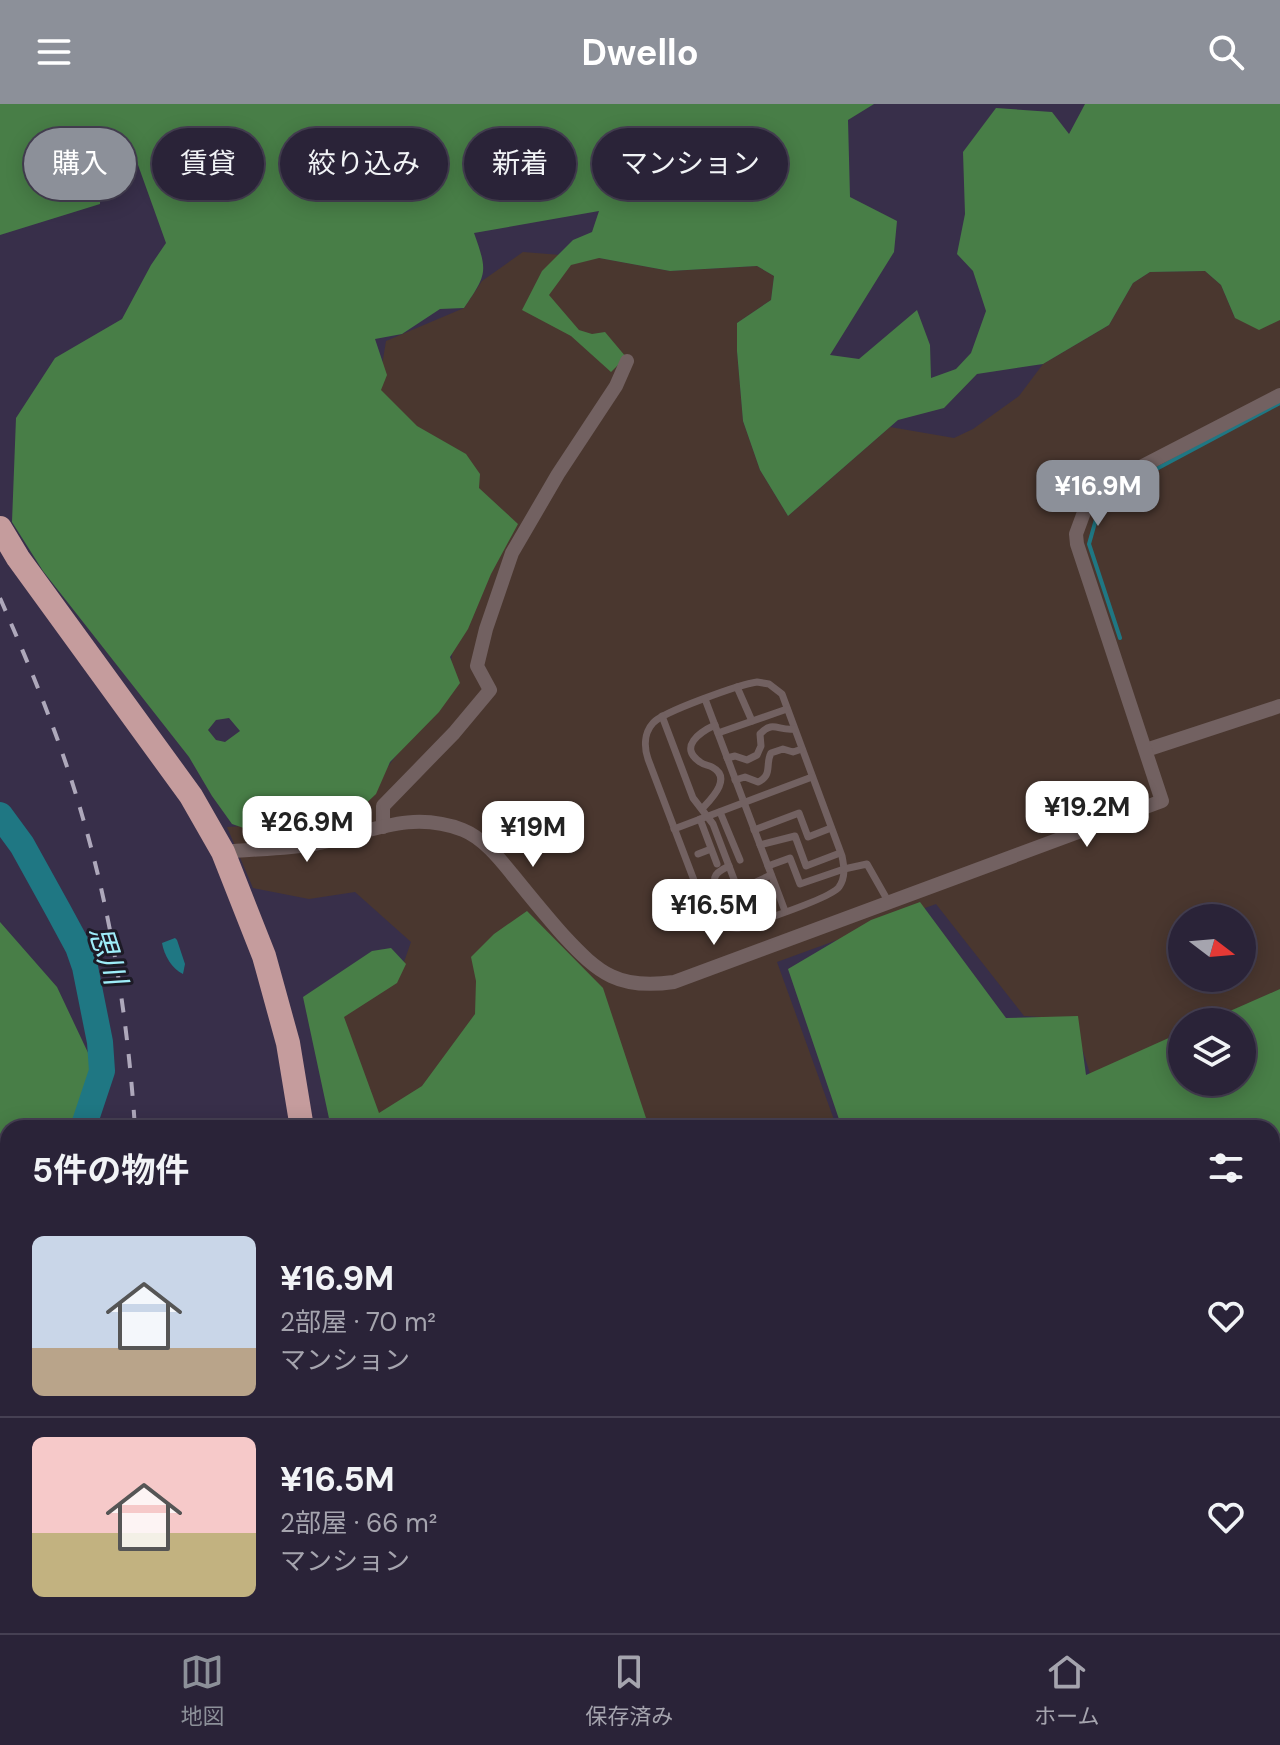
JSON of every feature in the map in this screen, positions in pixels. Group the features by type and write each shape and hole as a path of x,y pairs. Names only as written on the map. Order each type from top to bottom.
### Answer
{"highway":[{"path":"0,528 18,558 191,796 223,852 264,956 288,1043 301,1120"}],"street":[{"path":"383,827 383,806 454,733 490,690 477,666 512,553 558,474 616,386 627,361"},
{"path":"223,852 313,844 408,821 430,821 467,831 502,862 584,958 601,972 617,979 652,985 674,982 1162,801 1076,534 1090,496 1104,486 1280,395"},
{"path":"1146,750 1280,706"}],"lane":[{"path":"757,682 769,684 782,694 840,853 844,869 841,882 833,893 739,928 725,928 714,922 706,910 646,753 646,738 655,721 705,699 757,682"},
{"path":"737,687 752,721"},
{"path":"705,699 785,911"},
{"path":"702,809 717,793 721,782 719,773 694,757 691,749 699,733 787,709"},
{"path":"662,716 693,798 709,816 751,924"},
{"path":"727,758 735,756 747,760 757,755 761,746 760,734 768,727 794,729"},
{"path":"735,780 745,777 758,782 768,772 771,753 783,749 793,752 802,749"},
{"path":"674,829 812,777"},
{"path":"720,812 740,860"},
{"path":"754,830 799,813 808,837 831,828"},
{"path":"700,819 717,864"},
{"path":"760,845 795,836 806,866 840,853"},
{"path":"732,841 743,837"},
{"path":"698,854 711,849"},
{"path":"768,866 790,858 800,884 867,864 890,903"},
{"path":"706,910 722,907 726,903 726,892 715,880 716,874 729,866"},
{"path":"746,909 761,903 754,883 771,875"}],"shaded area":[{"path":"0,104 874,104 848,120 850,197 897,221 894,252 830,355 859,359 917,310 930,345 931,378 956,369 971,353 986,311 973,271 957,254 965,214 963,152 996,108 1052,112 1069,134 1085,104 1280,104 1280,320 1259,330 1235,318 1221,285 1205,271 1150,272 1133,283 1109,325 1043,364 977,374 944,408 898,420 788,516 760,470 743,421 737,351 737,323 771,300 774,276 757,266 670,271 599,258 571,265 549,295 579,330 592,334 605,332 626,357 611,372 571,336 522,310 542,271 573,240 592,232 599,211 474,233 482,256 483,272 464,308 440,309 402,334 375,339 387,375 381,390 417,426 466,454 480,474 479,488 518,524 491,574 468,629 450,657 460,683 439,712 390,762 376,794 341,827 295,835 258,833 232,824 189,757 43,571 12,522 16,418 55,358 122,319 166,243 136,159 136,128 24,128 24,200 100,200 100,204 0,235","holes":["229,718 240,731 225,742 216,740 208,730 216,720"]},
{"path":"523,252 599,258 670,271 757,266 774,276 771,300 737,323 743,421 760,470 788,516 890,427 954,438 973,429 1019,396 1043,364 1109,325 1133,283 1150,272 1205,271 1221,285 1235,318 1280,318 1280,998 1256,1008 1168,1008 1168,1045 1091,1077 1073,1019 1024,1016 936,904 777,962 834,1120 619,1120 485,1024 427,1096 378,1120 340,1017 399,976 411,942 355,892 309,899 253,888 227,827 334,821 363,800 448,686 454,639 377,396 386,341 464,308 482,281"},
{"path":"920,902 1006,1018 1078,1016 1086,1075 1168,1038 1168,1096 1256,1096 1256,1008 1237,1008 1280,989 1280,1120 839,1120 788,969 871,920"},
{"path":"527,911 603,988 647,1120 329,1120 303,997 372,951 391,948 406,964 397,983 344,1017 379,1113 422,1086 475,1014 476,981 471,957 494,934"},
{"path":"0,922 57,987 91,1059 78,1120 0,1120"},
{"path":"175,938 185,964 183,974 169,961 162,943"}],"waterway":[{"path":"1120,638 1089,544 1102,498 1280,403"},
{"name":"思川","path":"0,815 22,845 78,947 85,967 100,1042 102,1071 86,1120"}],"railway":[{"path":"0,598 55,733 93,853 117,970 134,1120"}]}
